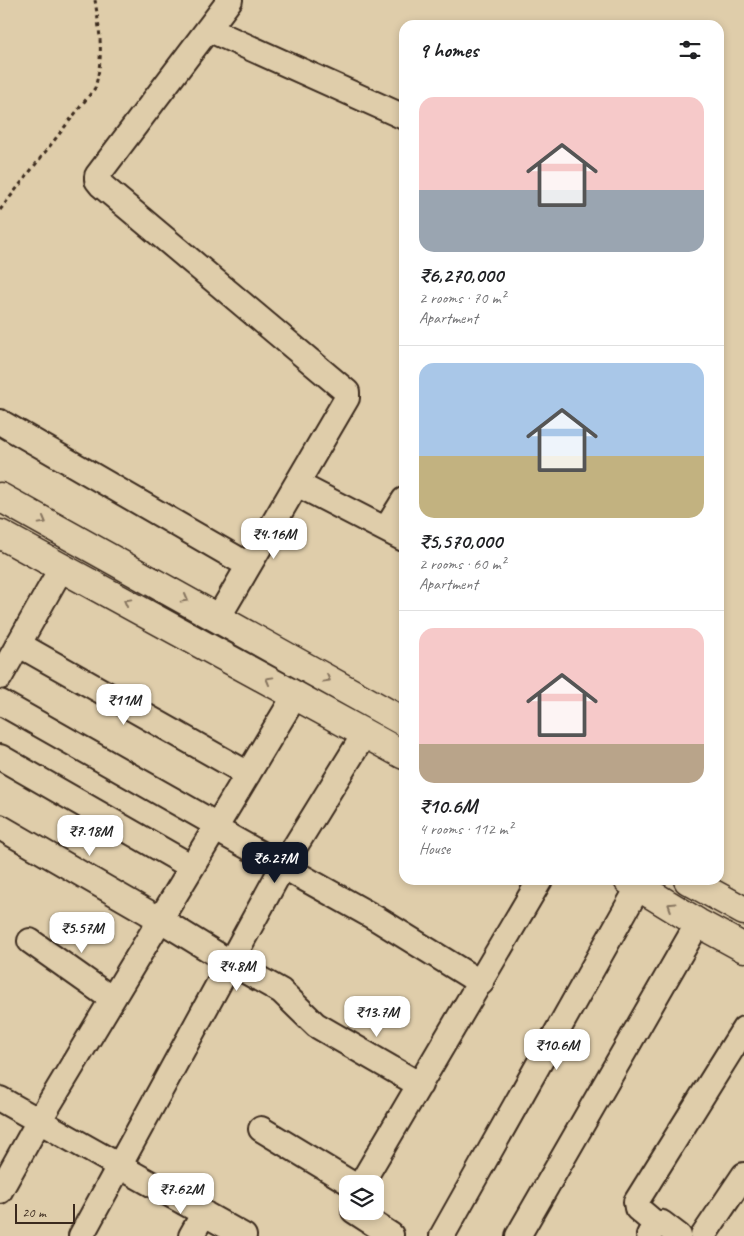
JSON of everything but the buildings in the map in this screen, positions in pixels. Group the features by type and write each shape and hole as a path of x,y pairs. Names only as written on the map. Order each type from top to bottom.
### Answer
{"main road":[{"path":"0,497 399,719"},
{"path":"0,534 296,694 399,752"},
{"path":"636,885 698,923 744,948"},
{"path":"697,885 744,912"}],"street":[{"path":"218,618 347,398 347,392 97,180 97,176 230,0"},
{"path":"208,30 399,116"},
{"path":"0,422 248,565"},
{"path":"297,484 395,534 399,519"},
{"path":"0,677 62,567"},
{"path":"18,644 248,774"},
{"path":"0,1191 112,999 296,694"},
{"path":"0,702 217,825"},
{"path":"81,1236 231,964 282,866 366,733"},
{"path":"0,757 192,867"},
{"path":"217,825 216,829 379,920 480,983"},
{"path":"0,827 161,920 231,964 281,991 316,1025 420,1085"},
{"path":"366,1175 537,885"},
{"path":"442,1236 632,885"},
{"path":"518,1236 698,923"},
{"path":"30,941 112,999"},
{"path":"679,1236 662,1223 653,1230 637,1208 636,1202 744,1029"},
{"path":"0,1099 244,1236"},
{"path":"260,1129 339,1176"},
{"path":"703,1236 744,1175"},
{"path":"191,1236 204,1213"},
{"path":"368,1220 391,1235"}],"path":[{"path":"0,210 96,88 102,43 95,0"}]}
